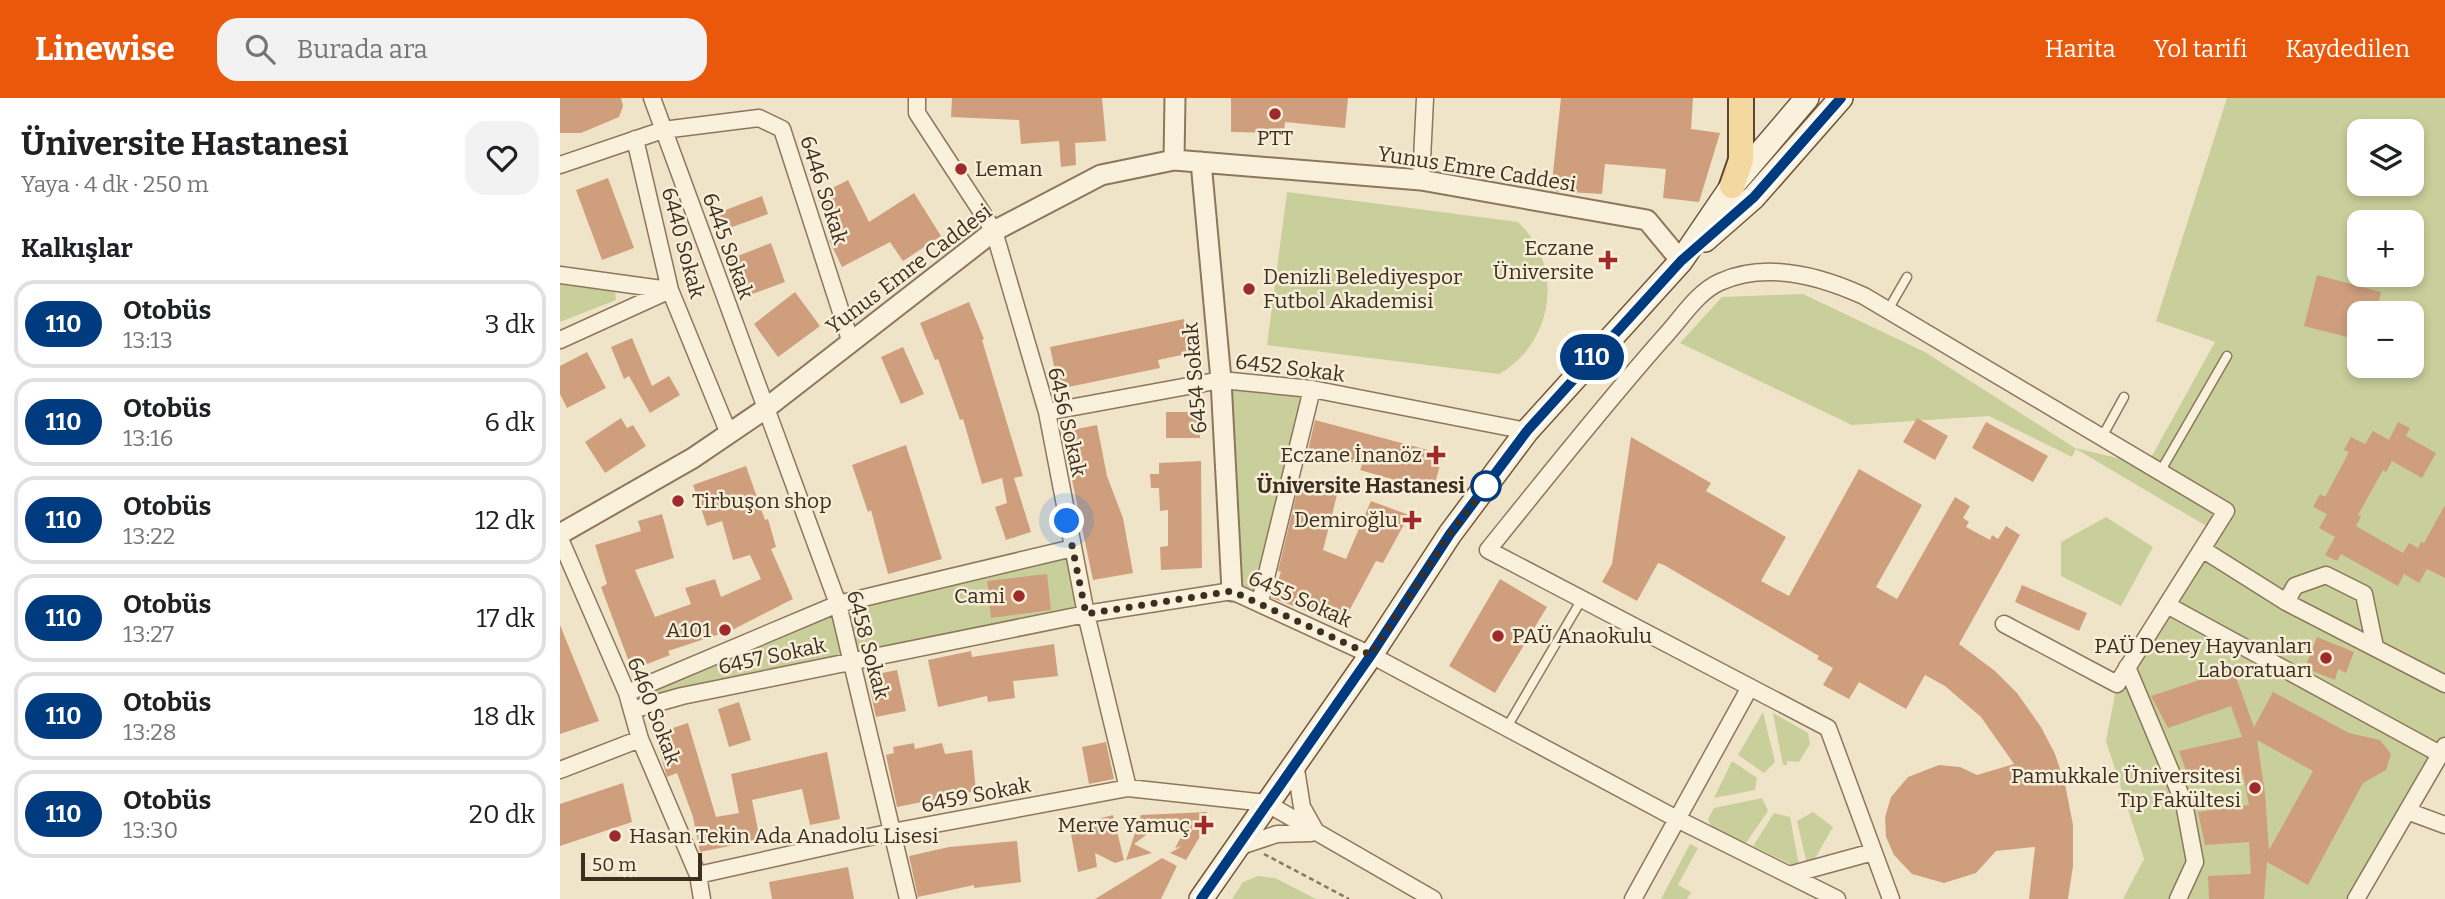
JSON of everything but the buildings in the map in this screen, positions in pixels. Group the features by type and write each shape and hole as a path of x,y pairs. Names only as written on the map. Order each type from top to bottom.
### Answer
{"main road":[{"path":"1732,186 1741,160 1741,98"},
{"path":"1681,261 1732,186 1807,98"},
{"path":"1201,899 1371,655 1450,534 1527,431 1681,261 1754,197 1841,98"}],"street":[{"name":"6445 Sokak","path":"652,98 765,409"},
{"name":"6456 Sokak","path":"917,98 917,113 994,231 1046,412 1086,614 1128,788"},
{"path":"1174,160 1175,98"},
{"path":"1421,180 1425,98"},
{"name":"6446 Sokak","path":"560,165 663,130 759,118 782,129 850,340"},
{"name":"6440 Sokak","path":"635,139 670,290 729,433"},
{"name":"Yunus Emre Caddesi","path":"560,534 693,458 765,409 850,340 994,231 1101,175 1174,160 1421,180 1647,220 1681,261"},
{"name":"6454 Sokak","path":"1201,162 1220,380 1232,591"},
{"path":"1891,899 1828,729 1488,550 1625,382 1704,292 1722,281 1756,273 1796,274 1842,286 1888,310 2226,511 2117,684 2004,624"},
{"path":"560,275 670,290"},
{"path":"560,340 670,290"},
{"name":"6452 Sokak","path":"1046,412 1220,380 1312,389 1527,431"},
{"path":"1260,602 1312,389"},
{"name":"6458 Sokak","path":"765,409 838,604 908,899"},
{"name":"6460 Sokak","path":"560,539 627,693 640,739 698,875 702,899"},
{"path":"627,693 838,604 1073,548"},
{"path":"2202,550 2286,602 2445,684"},
{"path":"2286,602 2295,586 2326,575 2355,589 2364,594 2375,647"},
{"name":"6455 Sokak","path":"1086,614 1232,591 1411,675 1677,819 1837,899"},
{"path":"2167,605 2442,750 2356,899"},
{"name":"6457 Sokak","path":"632,710 682,696 852,660 1086,614"},
{"path":"2127,667 2184,803 2195,862 2178,899"},
{"path":"1633,899 1750,687"},
{"path":"560,770 640,739"},
{"path":"1295,763 1302,807 1318,834"},
{"name":"6459 Sokak","path":"698,875 892,832 1128,788 1266,803"},
{"path":"1266,803 1433,899"},
{"path":"2407,811 2445,825"},
{"path":"1236,848 1277,834 1318,834"},
{"path":"1789,875 1873,852"}],"lane":[{"path":"1888,310 1907,277"},
{"path":"2160,472 2227,356"},
{"path":"2102,437 2124,397"},
{"path":"1507,727 1582,599"}],"path":[{"path":"1261,853 1349,899"}],"green space":[{"path":"2227,98 2445,98 2445,746 2356,899 2123,899 2144,859 2106,741 2117,684 2213,530 2076,449 2072,457 1989,416 1852,425 1680,343 1722,297 1803,294 1925,352 2075,448 2147,465 2215,342 2156,321"},
{"path":"1287,192 1518,222 1533,240 1543,260 1547,281 1547,303 1542,324 1532,343 1518,360 1499,374 1267,345"},
{"path":"560,282 615,289 616,300 560,322"},
{"path":"1221,380 1312,389 1260,602 1232,591"},
{"path":"2106,517 2153,547 2121,606 2061,576 2061,542"},
{"path":"1073,548 1086,614 632,710 627,693 838,604"},
{"path":"1763,712 1775,762 1764,773 1738,755"},
{"path":"1773,713 1808,733 1810,744 1799,762 1787,761 1787,765 1783,765"},
{"path":"1732,761 1757,778 1755,790 1714,798"},
{"path":"1762,798 1768,811 1746,843 1712,828 1708,819 1714,808"},
{"path":"1813,812 1833,827 1814,860 1807,865 1797,821"},
{"path":"1774,813 1790,817 1799,865 1792,865 1753,846"},
{"path":"1690,844 1698,848 1678,885 1691,892 1687,899 1661,899"},
{"path":"1258,876 1275,878 1316,899 1232,899 1243,882"}],"bus line":[{"name":"110","path":"1201,899 1371,655 1450,534 1527,431 1598,349 1681,261 1754,197 1841,98"}],"place":[{"name":"PTT","path":"1275,114"},
{"name":"Leman","path":"961,169"},
{"name":"Eczane Üniversite","path":"1608,260"},
{"name":"Denizli Belediyespor Futbol Akademisi","path":"1249,289"},
{"name":"Eczane İnanöz","path":"1436,455"},
{"name":"Üniversite Hastanesi","path":"1486,486"},
{"name":"Tirbuşon shop","path":"678,501"},
{"name":"Demiroğlu","path":"1412,520"},
{"name":"Cami","path":"1019,596"},
{"name":"A101","path":"725,630"},
{"name":"PAÜ Anaokulu","path":"1498,636"},
{"name":"PAÜ Deney Hayvanları Laboratuarı","path":"2326,658"},
{"name":"Pamukkale Üniversitesi Tıp Fakültesi","path":"2255,788"},
{"name":"Merve Yamuç","path":"1204,825"},
{"name":"Hasan Tekin Ada Anadolu Lisesi","path":"615,836"}],"route":[{"path":"1067,521 1086,614 1232,591 1371,655 1450,534 1486,486"}]}
